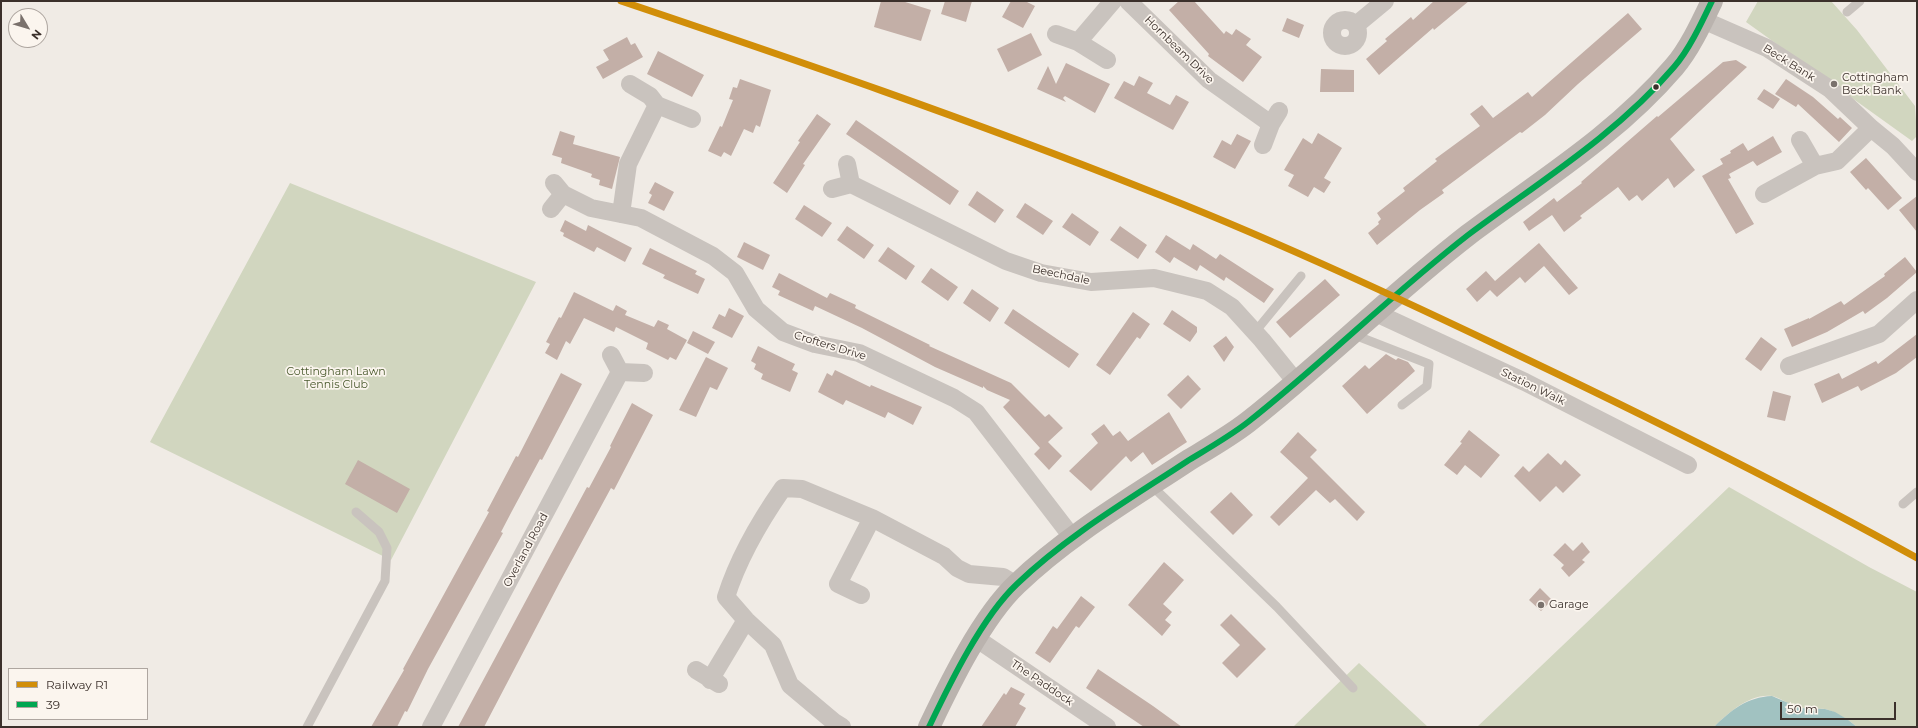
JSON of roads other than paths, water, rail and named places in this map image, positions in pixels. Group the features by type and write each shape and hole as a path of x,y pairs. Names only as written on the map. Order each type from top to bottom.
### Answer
{"main road":[{"path":"929,727 945,694 977,638 997,606 1016,585 1072,537 1246,424 1352,334 1402,289 1468,236 1568,163 1633,110 1676,65 1708,10"}],"street":[{"path":"1078,42 1113,1"},
{"name":"Hornbeam Drive","path":"1128,1 1209,80 1275,118 1263,145"},
{"path":"1356,25 1385,1"},
{"name":"Beck Bank","path":"1708,10 1830,88 1893,146 1917,172"},
{"path":"1056,34 1078,42 1107,60"},
{"path":"630,84 650,96 657,105 692,119"},
{"path":"621,214 628,164 657,105"},
{"path":"1764,194 1815,166 1836,161 1872,128"},
{"path":"1800,140 1815,166"},
{"path":"832,189 851,184 847,164"},
{"name":"Beechdale","path":"851,184 986,252 1006,261 1041,273 1091,282 1154,278 1207,291 1232,307 1255,332 1296,382"},
{"name":"Crofters Drive","path":"551,209 559,189 591,208 641,218 713,256 735,273 756,309 783,332 815,344 859,353 954,398 976,412 1072,537"},
{"path":"1789,366 1879,334 1917,300"},
{"name":"Station Walk","path":"1376,313 1525,382 1688,465"},
{"path":"611,355 620,372 644,373"},
{"name":"Overland Road","path":"431,727 620,372"},
{"path":"842,727 790,685 773,645 746,620 726,597 732,576 770,506 783,488 802,489 872,518 944,556 957,568 969,574 1003,577 1016,585"},
{"path":"861,595 838,584 872,518"},
{"path":"708,678 746,620"},
{"name":"The Paddock","path":"977,638 1107,727"}],"lane":[{"path":"1847,12 1860,1"},
{"path":"1255,332 1301,276"},
{"path":"1352,334 1429,364 1427,386 1402,405"},
{"path":"1151,485 1277,607 1353,688"},
{"path":"1903,504 1917,492"},
{"path":"307,727 385,581 387,548 379,532 356,512"}],"water":[{"path":"1772,696 1800,708 1825,709 1835,712 1857,727 1714,727 1733,710 1747,702"}],"railway":[{"path":"621,1 818,68 1013,138 1187,206 1277,244 1455,325 1657,422 1814,502 1917,558"}],"rail line":[{"name":"R1","path":"621,1 818,68 1013,138 1187,206 1277,244 1455,325 1657,422 1814,502 1917,558"}],"place":[{"name":"Cottingham Beck Bank","path":"1834,84"},
{"name":"Garage","path":"1541,605"}],"park label":[{"name":"Cottingham Lawn Tennis Club","path":"336,378"}]}
